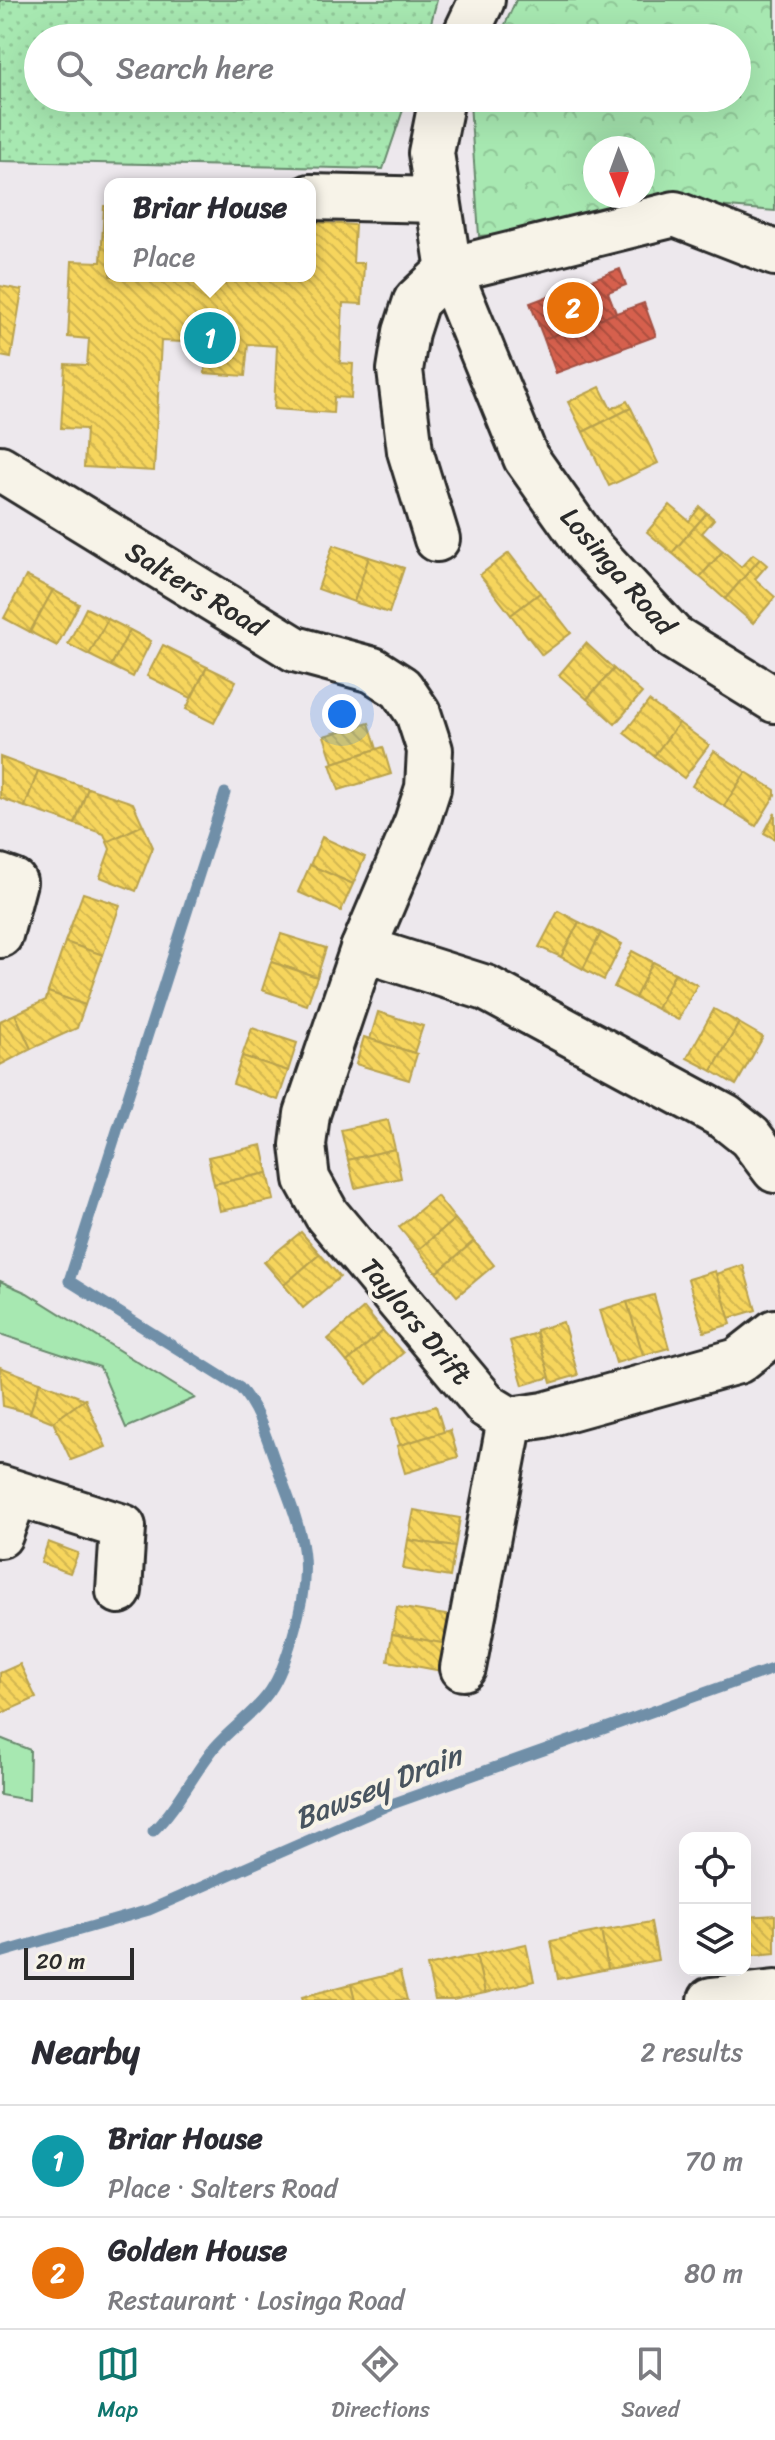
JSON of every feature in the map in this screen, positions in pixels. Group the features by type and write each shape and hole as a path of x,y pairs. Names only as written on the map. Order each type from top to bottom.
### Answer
{"street":[{"path":"471,24 482,0"},
{"name":"Losinga Road","path":"439,112 431,153 449,270 526,458 589,547 673,637 775,700"},
{"path":"316,197 438,200"},
{"path":"437,539 410,451 400,370 406,332 416,301 449,270 675,214 775,253"},
{"name":"Salters Road","path":"0,468 295,649 373,670 401,688"},
{"name":"Taylors Drift","path":"401,688 418,713 430,750 428,788 417,822 363,949 307,1114 303,1145 307,1179 327,1215 487,1406 510,1420"},
{"path":"0,877 14,882 0,935"},
{"path":"363,949 486,988 725,1117 750,1137 775,1170"},
{"path":"463,1668 510,1420 544,1415 738,1361 774,1336"},
{"path":"0,1535 7,1491 123,1527 119,1591"},
{"path":"711,2000 775,1993"}],"green space":[{"path":"0,0 437,0 431,24 24,24 24,112 402,112 383,169 0,161"},
{"path":"516,0 775,0 775,211 655,201 655,136 583,136 583,208 633,208 569,228 479,236 471,112 751,112 751,24 505,24"},
{"path":"0,1281 27,1293 195,1398 126,1428 100,1367 0,1334"},
{"path":"0,1738 30,1750 29,1800 0,1795"}],"building: Homes":[{"path":"104,206 104,282 316,282 316,222 355,225 353,263 364,263 362,304 343,303 340,363 353,364 351,398 334,397 333,413 274,409 277,346 248,344 245,376 205,373 207,343 161,341 154,471 84,467 86,429 61,428 65,364 87,365 89,339 68,337 72,261 101,262"},
{"path":"0,286 22,290 11,358 0,356"},
{"path":"600,387 611,409 627,401 631,408 583,432 568,402"},
{"path":"631,408 658,463 609,486 583,432"},
{"path":"670,505 689,521 700,507 707,513 672,553 647,532"},
{"path":"707,513 714,519 702,533 723,551 700,577 672,553"},
{"path":"333,545 369,557 354,602 318,589"},
{"path":"723,551 741,567 753,554 760,559 725,599 700,577"},
{"path":"509,553 540,593 511,615 480,575"},
{"path":"369,557 404,568 389,613 354,602"},
{"path":"760,559 767,565 755,579 775,597 753,623 725,599"},
{"path":"26,576 53,590 30,632 4,618"},
{"path":"53,590 79,604 57,646 30,632"},
{"path":"540,593 571,633 542,655 511,615"},
{"path":"86,608 108,619 89,655 68,644"},
{"path":"108,619 130,630 111,666 89,655"},
{"path":"130,630 151,641 133,677 111,666"},
{"path":"586,643 614,669 587,699 559,675"},
{"path":"163,645 207,667 191,698 147,676"},
{"path":"207,667 236,681 214,723 186,709"},
{"path":"614,669 642,693 615,724 587,699"},
{"path":"649,701 679,723 654,756 624,733"},
{"path":"369,723 377,749 333,763 324,736"},
{"path":"679,723 709,745 684,778 654,756"},
{"path":"383,747 391,774 339,790 330,764"},
{"path":"714,751 746,772 724,806 692,786"},
{"path":"0,757 38,771 25,807 0,798"},
{"path":"38,771 88,788 75,824 25,807"},
{"path":"746,772 775,790 756,826 724,806"},
{"path":"88,788 133,803 143,825 107,842 104,834 75,824"},
{"path":"775,813 775,839 764,833"},
{"path":"143,825 153,847 136,891 100,877 110,849 107,842"},
{"path":"322,837 365,857 353,884 310,865"},
{"path":"310,865 353,884 341,911 298,892"},
{"path":"83,893 120,905 103,955 65,942"},
{"path":"558,911 579,922 561,957 539,947"},
{"path":"579,922 601,933 583,969 561,957"},
{"path":"601,933 622,944 604,980 583,969"},
{"path":"281,934 326,948 317,977 271,962"},
{"path":"65,942 103,955 85,1005 48,992"},
{"path":"632,951 653,962 635,998 614,987"},
{"path":"271,962 317,977 307,1005 262,990"},
{"path":"653,962 675,973 657,1009 635,998"},
{"path":"675,973 697,985 678,1020 657,1009"},
{"path":"48,992 85,1005 77,1028 31,1049 15,1014 46,1000"},
{"path":"714,1009 739,1023 712,1071 687,1058"},
{"path":"378,1012 423,1026 414,1053 370,1039"},
{"path":"15,1014 31,1049 0,1065 0,1021"},
{"path":"739,1023 763,1037 736,1085 712,1071"},
{"path":"252,1028 297,1043 288,1071 242,1056"},
{"path":"364,1037 417,1054 409,1080 356,1064"},
{"path":"242,1056 288,1071 278,1100 233,1084"},
{"path":"388,1120 395,1149 348,1160 341,1130"},
{"path":"262,1145 268,1173 214,1184 208,1157"},
{"path":"395,1149 401,1178 355,1188 348,1160"},
{"path":"268,1173 274,1200 220,1211 214,1184"},
{"path":"437,1196 455,1219 418,1250 399,1227"},
{"path":"455,1219 474,1241 437,1273 418,1250"},
{"path":"301,1232 320,1254 284,1285 264,1262"},
{"path":"474,1241 494,1265 457,1296 437,1273"},
{"path":"320,1254 340,1277 303,1308 284,1285"},
{"path":"743,1265 756,1310 729,1318 716,1274"},
{"path":"715,1271 731,1324 704,1332 688,1279"},
{"path":"654,1295 669,1348 643,1355 627,1302"},
{"path":"627,1302 643,1355 616,1363 600,1310"},
{"path":"364,1308 383,1331 347,1362 328,1339"},
{"path":"563,1322 578,1375 551,1383 536,1330"},
{"path":"383,1331 403,1353 367,1384 347,1362"},
{"path":"536,1333 550,1377 523,1385 510,1341"},
{"path":"0,1367 40,1382 30,1413 3,1406"},
{"path":"40,1382 85,1399 53,1422 30,1413"},
{"path":"85,1399 106,1447 71,1460 53,1422"},
{"path":"436,1406 444,1432 400,1445 392,1419"},
{"path":"450,1430 458,1457 405,1473 397,1446"},
{"path":"414,1510 460,1518 455,1547 408,1540"},
{"path":"408,1540 455,1547 450,1577 403,1569"},
{"path":"48,1542 78,1553 70,1573 41,1563"},
{"path":"397,1607 452,1616 447,1644 392,1634"},
{"path":"392,1634 447,1644 442,1671 388,1661"},
{"path":"20,1664 36,1698 0,1714 0,1673"},
{"path":"775,1915 775,1953 751,1955 751,1917"},
{"path":"651,1922 658,1960 608,1969 601,1931"},
{"path":"601,1931 608,1969 558,1979 551,1941"},
{"path":"526,1944 534,1981 485,1993 476,1955"},
{"path":"476,1955 485,1993 453,2000 435,2000 427,1966"},
{"path":"400,1972 407,2000 355,2000 351,1984"},
{"path":"351,1984 355,2000 303,2000 302,1997"}],"building: Shops":[{"path":"620,269 626,285 608,292 616,313 544,339 530,303"},
{"path":"644,303 656,336 556,373 544,339"}],"waterway":[{"path":"153,1831 215,1747 264,1699 274,1685 291,1642 304,1587 305,1567 299,1529 261,1424 247,1396 240,1388 69,1281 225,793"},
{"name":"Bawsey Drain","path":"0,1953 149,1910 389,1805 775,1668"}],"place":[{"name":"Golden House","path":"573,308"},
{"name":"Briar House","path":"210,338"}]}
